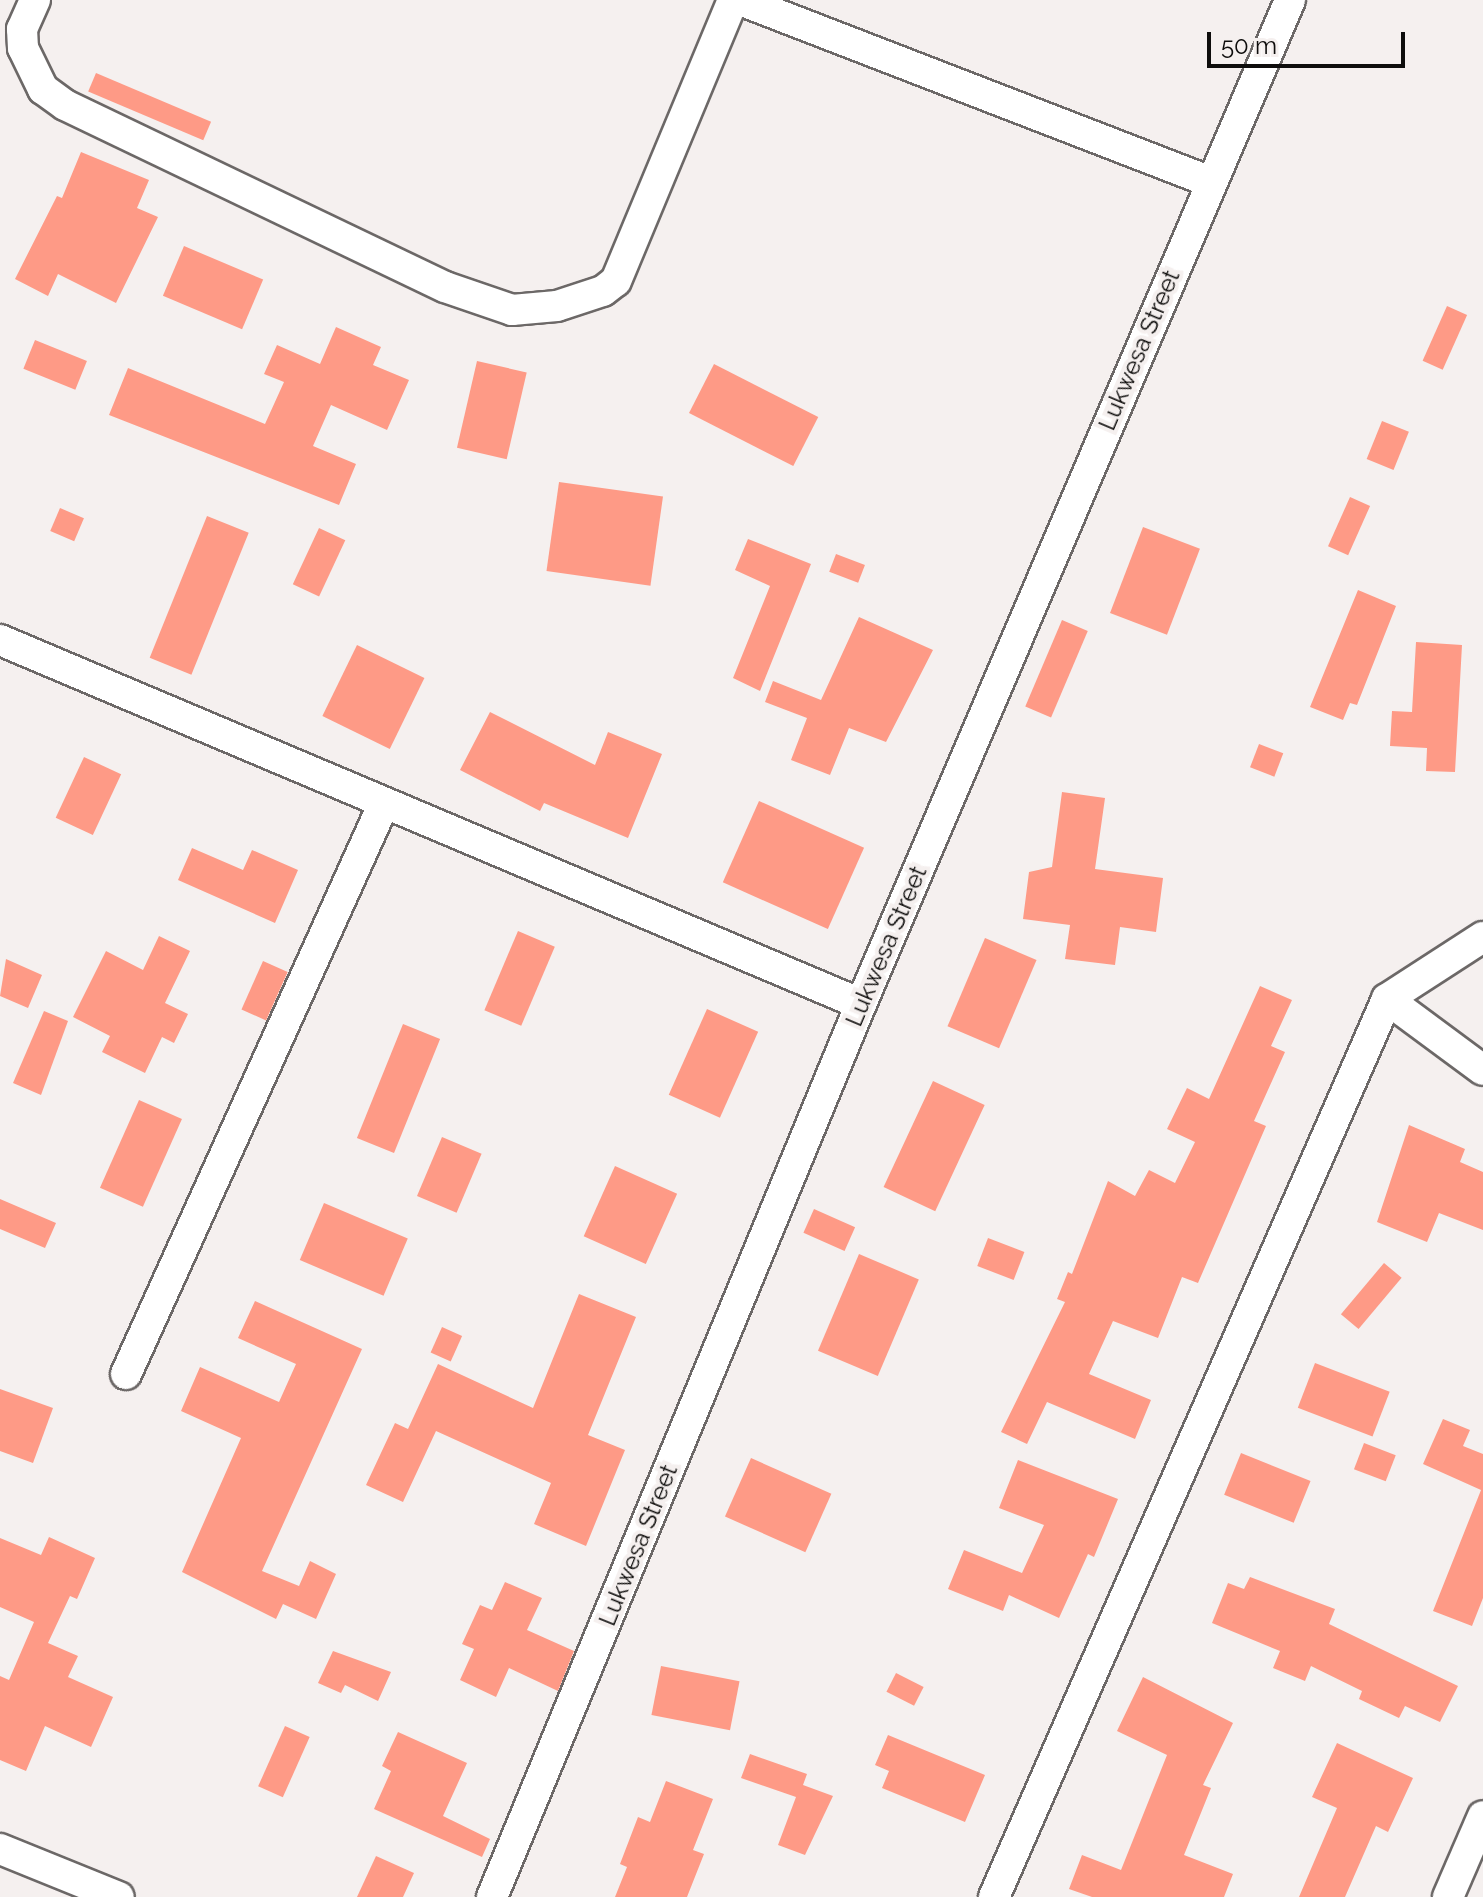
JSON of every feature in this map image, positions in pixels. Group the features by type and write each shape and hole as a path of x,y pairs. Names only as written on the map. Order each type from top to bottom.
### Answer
{"street":[{"path":"35,0 22,29 23,48 43,89 65,105 445,287 512,310 557,306 603,291 616,281 733,0"},
{"path":"740,0 1211,182"},
{"name":"Lukwesa Street","path":"492,1897 861,1004 1290,0"},
{"path":"0,640 861,1004"},
{"path":"126,1374 384,803"},
{"path":"994,1897 1387,999 1483,937"},
{"path":"1387,999 1483,1070"},
{"path":"1448,1897 1483,1816"},
{"path":"0,1849 119,1897"}],"building":[{"path":"96,73 211,122 203,140 88,91"},
{"path":"81,152 149,180 137,208 158,217 116,303 58,274 48,296 15,279 57,196 62,198"},
{"path":"184,246 263,280 242,329 163,296"},
{"path":"1447,306 1467,315 1443,370 1423,361"},
{"path":"336,327 381,347 373,365 409,380 387,430 331,405 313,446 356,464 339,505 109,415 128,368 265,424 284,382 264,374 277,345 320,364"},
{"path":"35,340 87,361 75,390 23,369"},
{"path":"477,361 527,372 507,459 457,448"},
{"path":"714,364 818,417 793,466 689,413"},
{"path":"1382,421 1409,432 1394,470 1367,459"},
{"path":"559,482 663,497 650,586 546,571"},
{"path":"1350,497 1370,506 1348,555 1328,546"},
{"path":"60,508 84,518 74,541 50,531"},
{"path":"207,516 249,533 191,675 150,658"},
{"path":"1143,527 1200,549 1167,635 1110,613"},
{"path":"319,528 345,540 319,596 293,584"},
{"path":"748,539 811,564 760,691 733,678 770,586 735,570"},
{"path":"836,554 865,565 858,583 829,572"},
{"path":"1358,590 1396,606 1357,705 1350,703 1343,720 1310,707"},
{"path":"859,617 933,650 886,742 849,728 830,775 791,760 807,718 765,702 773,681 821,700"},
{"path":"1062,620 1088,631 1051,717 1025,707"},
{"path":"1416,642 1462,645 1455,772 1426,771 1427,748 1390,746 1392,711 1412,712"},
{"path":"357,645 424,678 390,749 322,716"},
{"path":"490,712 595,765 608,732 662,754 628,838 544,803 540,811 460,770"},
{"path":"1259,744 1283,753 1274,777 1250,767"},
{"path":"84,757 121,774 93,835 56,818"},
{"path":"1062,792 1105,798 1095,869 1163,878 1156,932 1120,927 1115,965 1065,959 1070,925 1023,919 1029,872 1052,867"},
{"path":"759,801 864,848 828,929 723,882"},
{"path":"192,848 243,870 252,850 298,870 275,923 178,880"},
{"path":"518,931 555,947 521,1026 484,1010"},
{"path":"159,936 190,951 165,1003 188,1014 174,1043 162,1037 145,1073 102,1052 110,1036 73,1017 106,951 143,970"},
{"path":"985,938 1037,960 999,1048 947,1026"},
{"path":"6,959 42,975 28,1008 0,996"},
{"path":"263,961 288,972 266,1020 241,1009"},
{"path":"1260,986 1292,1000 1271,1046 1285,1052 1254,1121 1266,1126 1198,1283 1182,1277 1158,1338 1113,1321 1089,1374 1151,1400 1135,1439 1047,1402 1027,1444 1001,1432 1065,1302 1057,1299 1068,1272 1072,1274 1108,1181 1135,1196 1149,1170 1175,1183 1195,1142 1167,1129 1187,1088 1209,1099"},
{"path":"707,1009 758,1032 720,1118 669,1095"},
{"path":"44,1011 68,1021 41,1095 13,1083"},
{"path":"403,1024 440,1039 394,1153 357,1138"},
{"path":"933,1081 985,1105 935,1211 884,1187"},
{"path":"139,1100 182,1119 143,1207 100,1188"},
{"path":"1409,1125 1465,1149 1460,1162 1483,1172 1483,1230 1439,1213 1427,1242 1377,1222"},
{"path":"442,1137 482,1154 457,1213 417,1196"},
{"path":"615,1166 677,1194 646,1264 584,1236"},
{"path":"0,1199 56,1223 45,1248 0,1229"},
{"path":"324,1203 408,1239 384,1296 300,1260"},
{"path":"814,1209 855,1227 845,1251 803,1233"},
{"path":"988,1238 1024,1252 1014,1280 977,1266"},
{"path":"859,1254 919,1279 878,1376 818,1351"},
{"path":"1384,1263 1402,1278 1359,1329 1341,1314"},
{"path":"579,1294 636,1317 588,1435 625,1450 586,1546 534,1524 551,1483 436,1431 403,1502 366,1485 395,1423 408,1429 438,1364 533,1408"},
{"path":"255,1301 362,1349 262,1571 299,1586 310,1561 336,1574 316,1619 283,1604 276,1619 182,1572 241,1438 181,1411 200,1367 279,1402 296,1364 238,1338"},
{"path":"442,1327 462,1336 451,1362 431,1353"},
{"path":"1315,1363 1390,1392 1372,1436 1298,1408"},
{"path":"0,1389 53,1408 33,1463 0,1451"},
{"path":"1443,1419 1470,1430 1463,1446 1483,1454 1483,1598 1472,1626 1433,1611 1481,1490 1423,1464"},
{"path":"1364,1443 1396,1455 1386,1481 1354,1469"},
{"path":"1241,1453 1311,1481 1294,1523 1224,1495"},
{"path":"751,1458 831,1494 805,1552 725,1516"},
{"path":"1018,1460 1118,1499 1094,1557 1088,1554 1059,1618 1009,1595 1003,1611 948,1589 964,1550 1022,1573 1044,1525 999,1508"},
{"path":"49,1537 95,1558 77,1599 70,1596 48,1643 78,1656 68,1677 113,1697 91,1747 45,1726 26,1771 0,1760 0,1676 9,1680 34,1622 0,1607 0,1538 41,1555"},
{"path":"1250,1577 1335,1609 1329,1624 1458,1686 1440,1722 1405,1706 1399,1718 1359,1699 1362,1691 1311,1666 1305,1681 1273,1668 1280,1651 1212,1623 1228,1583 1244,1589"},
{"path":"505,1582 542,1598 527,1630 574,1651 558,1691 509,1668 496,1697 460,1680 474,1649 462,1644 480,1605 492,1610"},
{"path":"333,1651 391,1672 378,1701 345,1685 341,1693 318,1683"},
{"path":"661,1666 740,1681 730,1730 651,1715"},
{"path":"896,1673 924,1687 914,1706 886,1692"},
{"path":"1143,1677 1233,1723 1203,1785 1211,1788 1184,1855 1233,1874 1224,1897 1092,1897 1069,1889 1082,1855 1121,1870 1167,1755 1117,1731"},
{"path":"285,1726 310,1737 283,1797 258,1786"},
{"path":"398,1732 467,1763 443,1816 490,1839 482,1857 374,1809 391,1771 382,1766"},
{"path":"888,1735 985,1775 965,1822 882,1788 889,1771 875,1765"},
{"path":"1337,1743 1413,1778 1388,1832 1376,1826 1345,1897 1299,1897 1337,1808 1312,1797"},
{"path":"750,1754 807,1774 803,1785 833,1796 805,1855 778,1845 796,1797 741,1778"},
{"path":"666,1781 713,1799 693,1850 704,1854 687,1897 615,1897 627,1867 620,1864 638,1817 650,1822"},
{"path":"376,1856 414,1873 403,1897 357,1897"}]}
